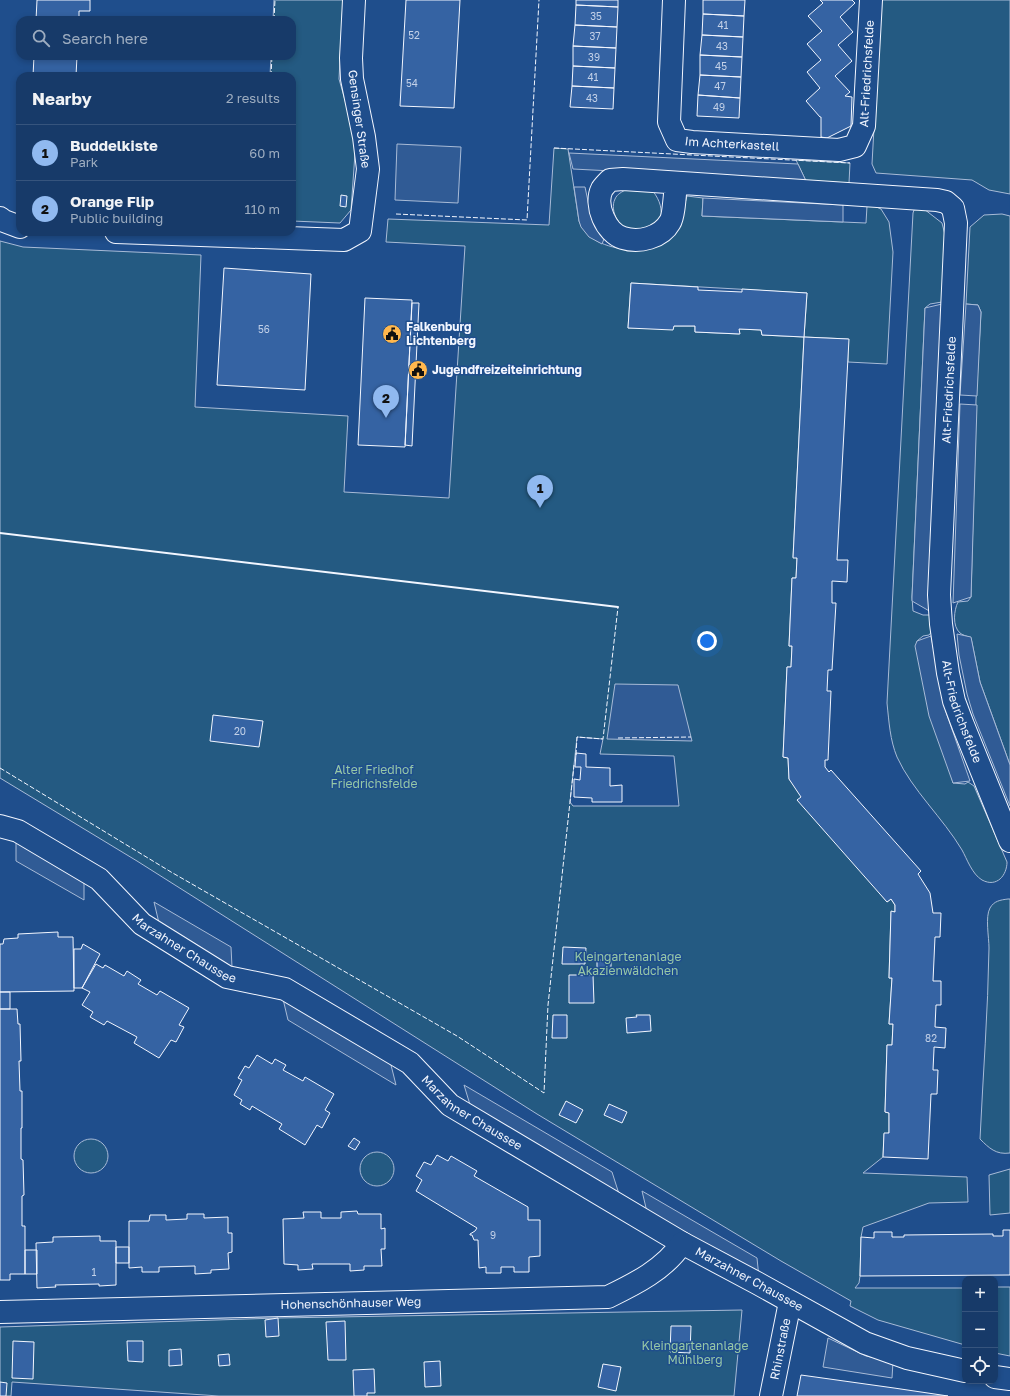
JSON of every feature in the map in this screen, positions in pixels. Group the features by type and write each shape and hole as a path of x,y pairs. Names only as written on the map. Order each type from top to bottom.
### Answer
{"street":[{"name":"Gensinger Straße","path":"230,236 344,240 360,231 368,169 364,136 352,72 351,58 354,0"},
{"name":"Im Achterkastell","path":"674,0 669,122 677,140 839,150 855,146"},
{"name":"Alt-Friedrichsfelde","path":"855,146 864,126 871,0"},
{"name":"Alt-Friedrichsfelde","path":"676,183 938,200 946,202 953,208 956,231 939,595 941,624 948,673 954,701 962,725 1010,840"},
{"path":"0,218 16,226"},
{"name":"Marzahner Chaussee","path":"0,826 18,831 99,879 142,924 227,977 285,989 410,1063 450,1105 682,1243 865,1343 907,1358 962,1370"},
{"name":"Hohenschönhauser Weg","path":"0,1312 608,1298 639,1282 675,1254 682,1243"},
{"name":"Rhinstraße","path":"771,1396 790,1302"},
{"path":"998,1377 1010,1379"}],"green space":[{"path":"274,0 343,0 339,79 356,139 351,210 340,223 296,221 296,72 270,72 271,60 296,60 296,16 273,16"},
{"path":"881,0 1010,0 1010,194 989,190 972,180 876,173 872,164"},
{"path":"554,148 568,149 579,221 583,228 588,235 594,239 616,248 632,250 684,207 687,196 703,198 702,216 866,223 867,206 874,206 881,209 889,222 893,252 887,364 848,362 848,339 804,337 793,557 797,558 796,578 792,578 789,646 792,646 791,667 787,667 783,757 788,758 789,779 887,902 891,899 895,905 895,912 891,912 889,978 892,978 889,1024 893,1024 892,1045 887,1045 885,1112 889,1113 889,1133 884,1134 883,1157 863,1173 967,1177 968,1202 929,1203 863,1227 861,1237 860,1276 859,1283 855,1288 962,1288 962,1344 878,1320 850,1306 851,1301 781,1261 537,1114 137,861 0,778 0,241 23,247 201,255 195,407 348,416 344,492 449,498 465,246 386,242 388,219 549,225","holes":["631,283 807,293 804,337 762,335 761,330 739,329 739,334 695,332 695,326 628,328","577,737 603,739 600,754 674,756 679,806 573,806 570,802"]},
{"path":"796,160 850,163 849,183 806,181"},
{"path":"627,189 653,191 660,205 660,221 637,230 624,227 617,219 613,209 617,196"},
{"path":"924,209 942,223 945,235 942,302 930,304 925,308 912,597 913,611 923,615 929,615 933,619 933,630 929,635 923,636 917,641 953,783 965,784 968,782 974,786 1007,862 1007,867 1003,876 997,881 992,882 982,880 975,874 954,838 903,769 893,744 888,717 887,703 913,213 914,210"},
{"path":"1002,214 1010,216 1010,765 980,682 971,638 961,634 957,630 954,618 958,602 968,601 971,597 976,400 981,312 978,305 966,304 970,227 984,215"},
{"path":"1010,899 1010,1153 1001,1153 993,1150 980,1139 987,1019 989,948 988,916 990,908 995,902"},
{"path":"88,1139 94,1139 98,1140 105,1146 108,1156 107,1163 101,1170 94,1173 88,1173 84,1172 77,1166 74,1159 74,1153 75,1149 81,1142"},
{"path":"374,1152 380,1152 389,1157 393,1163 393,1175 389,1181 380,1186 374,1186 365,1181 360,1172 360,1166 365,1157"},
{"path":"1010,1169 1010,1213 990,1215 989,1175"},
{"path":"998,1287 1010,1287 1010,1356 998,1354"},
{"name":"Kleingartenanlage Mühlberg","path":"742,1310 734,1396 219,1396 12,1382 11,1396 0,1396 0,1327 278,1318"}],"shaded area":[{"path":"397,144 461,147 458,203 395,200"},
{"path":"569,153 798,164 806,181 573,169"},
{"path":"574,187 585,187 592,220 606,234 602,244 589,237 581,227"},
{"path":"703,198 843,205 843,222 702,216"},
{"path":"942,304 931,612 912,601 912,597 925,308"},
{"path":"966,304 978,305 981,312 977,396 960,395"},
{"path":"960,404 977,405 971,597 953,603"},
{"path":"957,634 971,637 980,682 1010,765 1010,806 973,714 967,694 959,655"},
{"path":"931,636 946,712 970,781 953,783 929,716 915,646 917,641"},
{"path":"615,684 678,685 692,741 607,739"},
{"path":"16,842 84,881 84,900 16,861"},
{"path":"154,902 231,947 232,967 159,923"},
{"path":"283,999 390,1061 396,1085 288,1020"},
{"path":"464,1085 612,1172 620,1197 471,1108"},
{"path":"642,1191 757,1258 759,1278 647,1212"},
{"path":"828,1338 866,1356 893,1362 892,1378 823,1367"}],"building":[{"path":"37,0 90,0 90,11 79,11 79,16 36,16"},
{"path":"406,0 460,0 454,108 400,106"},
{"path":"576,0 618,0 618,7 576,5"},
{"path":"703,0 745,0 744,16 703,14"},
{"path":"820,0 852,0 855,3 840,17 853,32 838,45 852,61 835,76 850,92 845,96 852,97 851,126 827,138 821,137 821,117 806,101 820,88 807,72 821,60 807,44 822,31 808,16 823,3"},
{"path":"576,5 618,7 617,27 575,25"},
{"path":"703,14 744,16 743,37 702,35"},
{"path":"575,25 617,27 616,48 573,46"},
{"path":"702,35 743,37 742,57 700,55"},
{"path":"573,46 616,48 615,68 573,66"},
{"path":"700,55 742,57 741,77 700,75"},
{"path":"34,60 77,60 76,72 33,72"},
{"path":"573,66 615,68 614,88 572,86"},
{"path":"700,75 741,77 740,98 698,95"},
{"path":"572,86 614,88 613,109 570,107"},
{"path":"698,95 740,98 739,118 697,116"},
{"path":"341,195 347,196 346,207 340,206"},
{"path":"224,268 311,274 305,390 217,385"},
{"path":"631,283 698,287 698,290 742,292 742,289 807,293 804,337 762,335 761,330 739,329 740,334 695,332 695,326 674,326 673,330 628,328"},
{"path":"365,298 412,300 405,447 358,445"},
{"path":"412,303 419,303 412,446 405,445"},
{"path":"804,337 849,339 837,560 848,560 847,582 832,581 832,603 836,603 832,670 828,670 827,691 831,691 828,760 825,760 825,767 829,772 831,770 921,871 918,874 930,893 933,913 941,913 940,937 935,937 933,981 941,981 941,1005 936,1005 935,1027 946,1028 945,1048 934,1047 933,1070 938,1070 937,1094 931,1094 928,1159 883,1157 884,1133 889,1133 889,1113 885,1112 887,1045 892,1045 893,1024 889,1024 892,978 889,978 891,911 895,912 895,905 891,899 887,902 797,800 801,797 789,779 788,758 783,757 787,667 791,667 792,646 789,646 792,578 796,578 797,558 793,558"},
{"path":"213,715 263,721 259,747 210,741"},
{"path":"576,753 586,754 586,767 610,768 610,786 622,785 622,802 592,802 592,798 574,797 574,779 580,780 581,767 575,767"},
{"path":"58,932 58,937 73,937 74,991 0,992 0,944 3,944 4,939 18,938 18,934"},
{"path":"83,944 100,954 82,988 74,988 74,949 81,949"},
{"path":"563,947 586,948 585,964 562,964"},
{"path":"597,960 611,960 611,973 597,973"},
{"path":"96,964 103,968 105,965 124,976 127,971 141,980 138,984 157,995 160,991 189,1008 179,1025 184,1027 176,1042 171,1040 159,1058 134,1043 137,1037 107,1021 104,1025 90,1017 93,1012 82,1005 90,992 82,988"},
{"path":"569,975 593,975 594,1003 569,1003"},
{"path":"0,992 10,992 10,1009 0,1009"},
{"path":"0,1009 17,1009 18,1024 20,1024 21,1061 19,1061 20,1091 22,1091 21,1159 23,1160 24,1195 22,1196 22,1226 25,1226 25,1274 10,1274 10,1280 0,1280"},
{"path":"553,1015 567,1015 567,1038 552,1038"},
{"path":"636,1015 650,1015 651,1031 627,1033 626,1018 637,1017"},
{"path":"257,1055 272,1064 275,1059 286,1065 283,1070 303,1081 305,1077 334,1094 325,1110 330,1113 322,1128 317,1125 305,1145 279,1129 282,1124 252,1106 250,1110 240,1104 242,1100 234,1095 242,1080 238,1078 245,1066 249,1068"},
{"path":"566,1101 583,1110 576,1123 559,1115"},
{"path":"609,1104 627,1112 622,1123 604,1115"},
{"path":"354,1138 360,1142 355,1150 348,1146"},
{"path":"437,1155 448,1161 451,1156 477,1171 474,1176 528,1207 528,1220 540,1220 540,1256 529,1257 529,1272 514,1272 514,1267 501,1267 501,1273 486,1273 486,1267 479,1268 478,1240 474,1240 472,1235 470,1235 477,1228 416,1191 422,1180 416,1176 424,1162 431,1165"},
{"path":"357,1211 358,1214 381,1214 381,1229 385,1228 385,1249 381,1249 382,1266 364,1266 364,1270 350,1271 350,1264 312,1264 313,1269 298,1270 298,1265 284,1264 283,1219 304,1218 303,1212 321,1212 321,1218 341,1218 341,1212"},
{"path":"187,1214 204,1214 204,1218 228,1217 228,1233 232,1233 232,1252 228,1253 229,1269 211,1270 211,1273 195,1274 195,1266 159,1267 159,1272 142,1272 142,1267 129,1268 129,1221 149,1221 150,1215 166,1215 166,1220 187,1219"},
{"path":"1003,1230 1010,1230 1010,1275 860,1276 861,1237 874,1238 874,1232 892,1232 892,1237 904,1237 904,1235 993,1234 993,1236 1003,1236"},
{"path":"100,1236 100,1241 116,1241 116,1285 55,1285 56,1287 37,1288 36,1243 53,1242 53,1237"},
{"path":"116,1247 129,1247 129,1263 116,1263"},
{"path":"25,1250 37,1250 37,1274 25,1274"},
{"path":"278,1318 279,1336 266,1337 265,1320"},
{"path":"345,1321 346,1360 328,1360 326,1322"},
{"path":"671,1326 691,1326 690,1353 670,1352"},
{"path":"13,1341 34,1342 33,1379 12,1378"},
{"path":"127,1341 143,1341 143,1362 128,1361"},
{"path":"181,1349 182,1365 169,1366 169,1350"},
{"path":"229,1354 230,1365 219,1366 218,1355"},
{"path":"440,1361 441,1386 425,1387 424,1362"},
{"path":"603,1364 621,1367 616,1391 598,1387"},
{"path":"374,1369 375,1393 367,1393 367,1396 354,1396 353,1370"},
{"path":"801,1375 894,1388 948,1396 797,1396"},
{"path":"0,1382 7,1383 6,1396 0,1396"}],"fence":[{"path":"274,16 275,0"},
{"path":"396,214 527,220 539,0"},
{"path":"271,72 272,60"},
{"path":"554,148 850,163"},
{"path":"576,755 577,737 603,739 618,607"},
{"path":"618,738 691,737"},
{"path":"0,768 171,872 457,1036 544,1093 548,1005 574,765"}],"wall":[{"path":"0,533 618,607"}],"place":[{"name":"Falkenburg Lichtenberg","path":"392,334"},
{"name":"Jugendfreizeiteinrichtung","path":"418,370"},
{"name":"Orange Flip","path":"386,418"},
{"name":"Buddelkiste","path":"540,508"}],"park label":[{"name":"Alter Friedhof Friedrichsfelde","path":"374,777"},
{"name":"Kleingartenanlage Akazienwäldchen","path":"628,964"}]}
